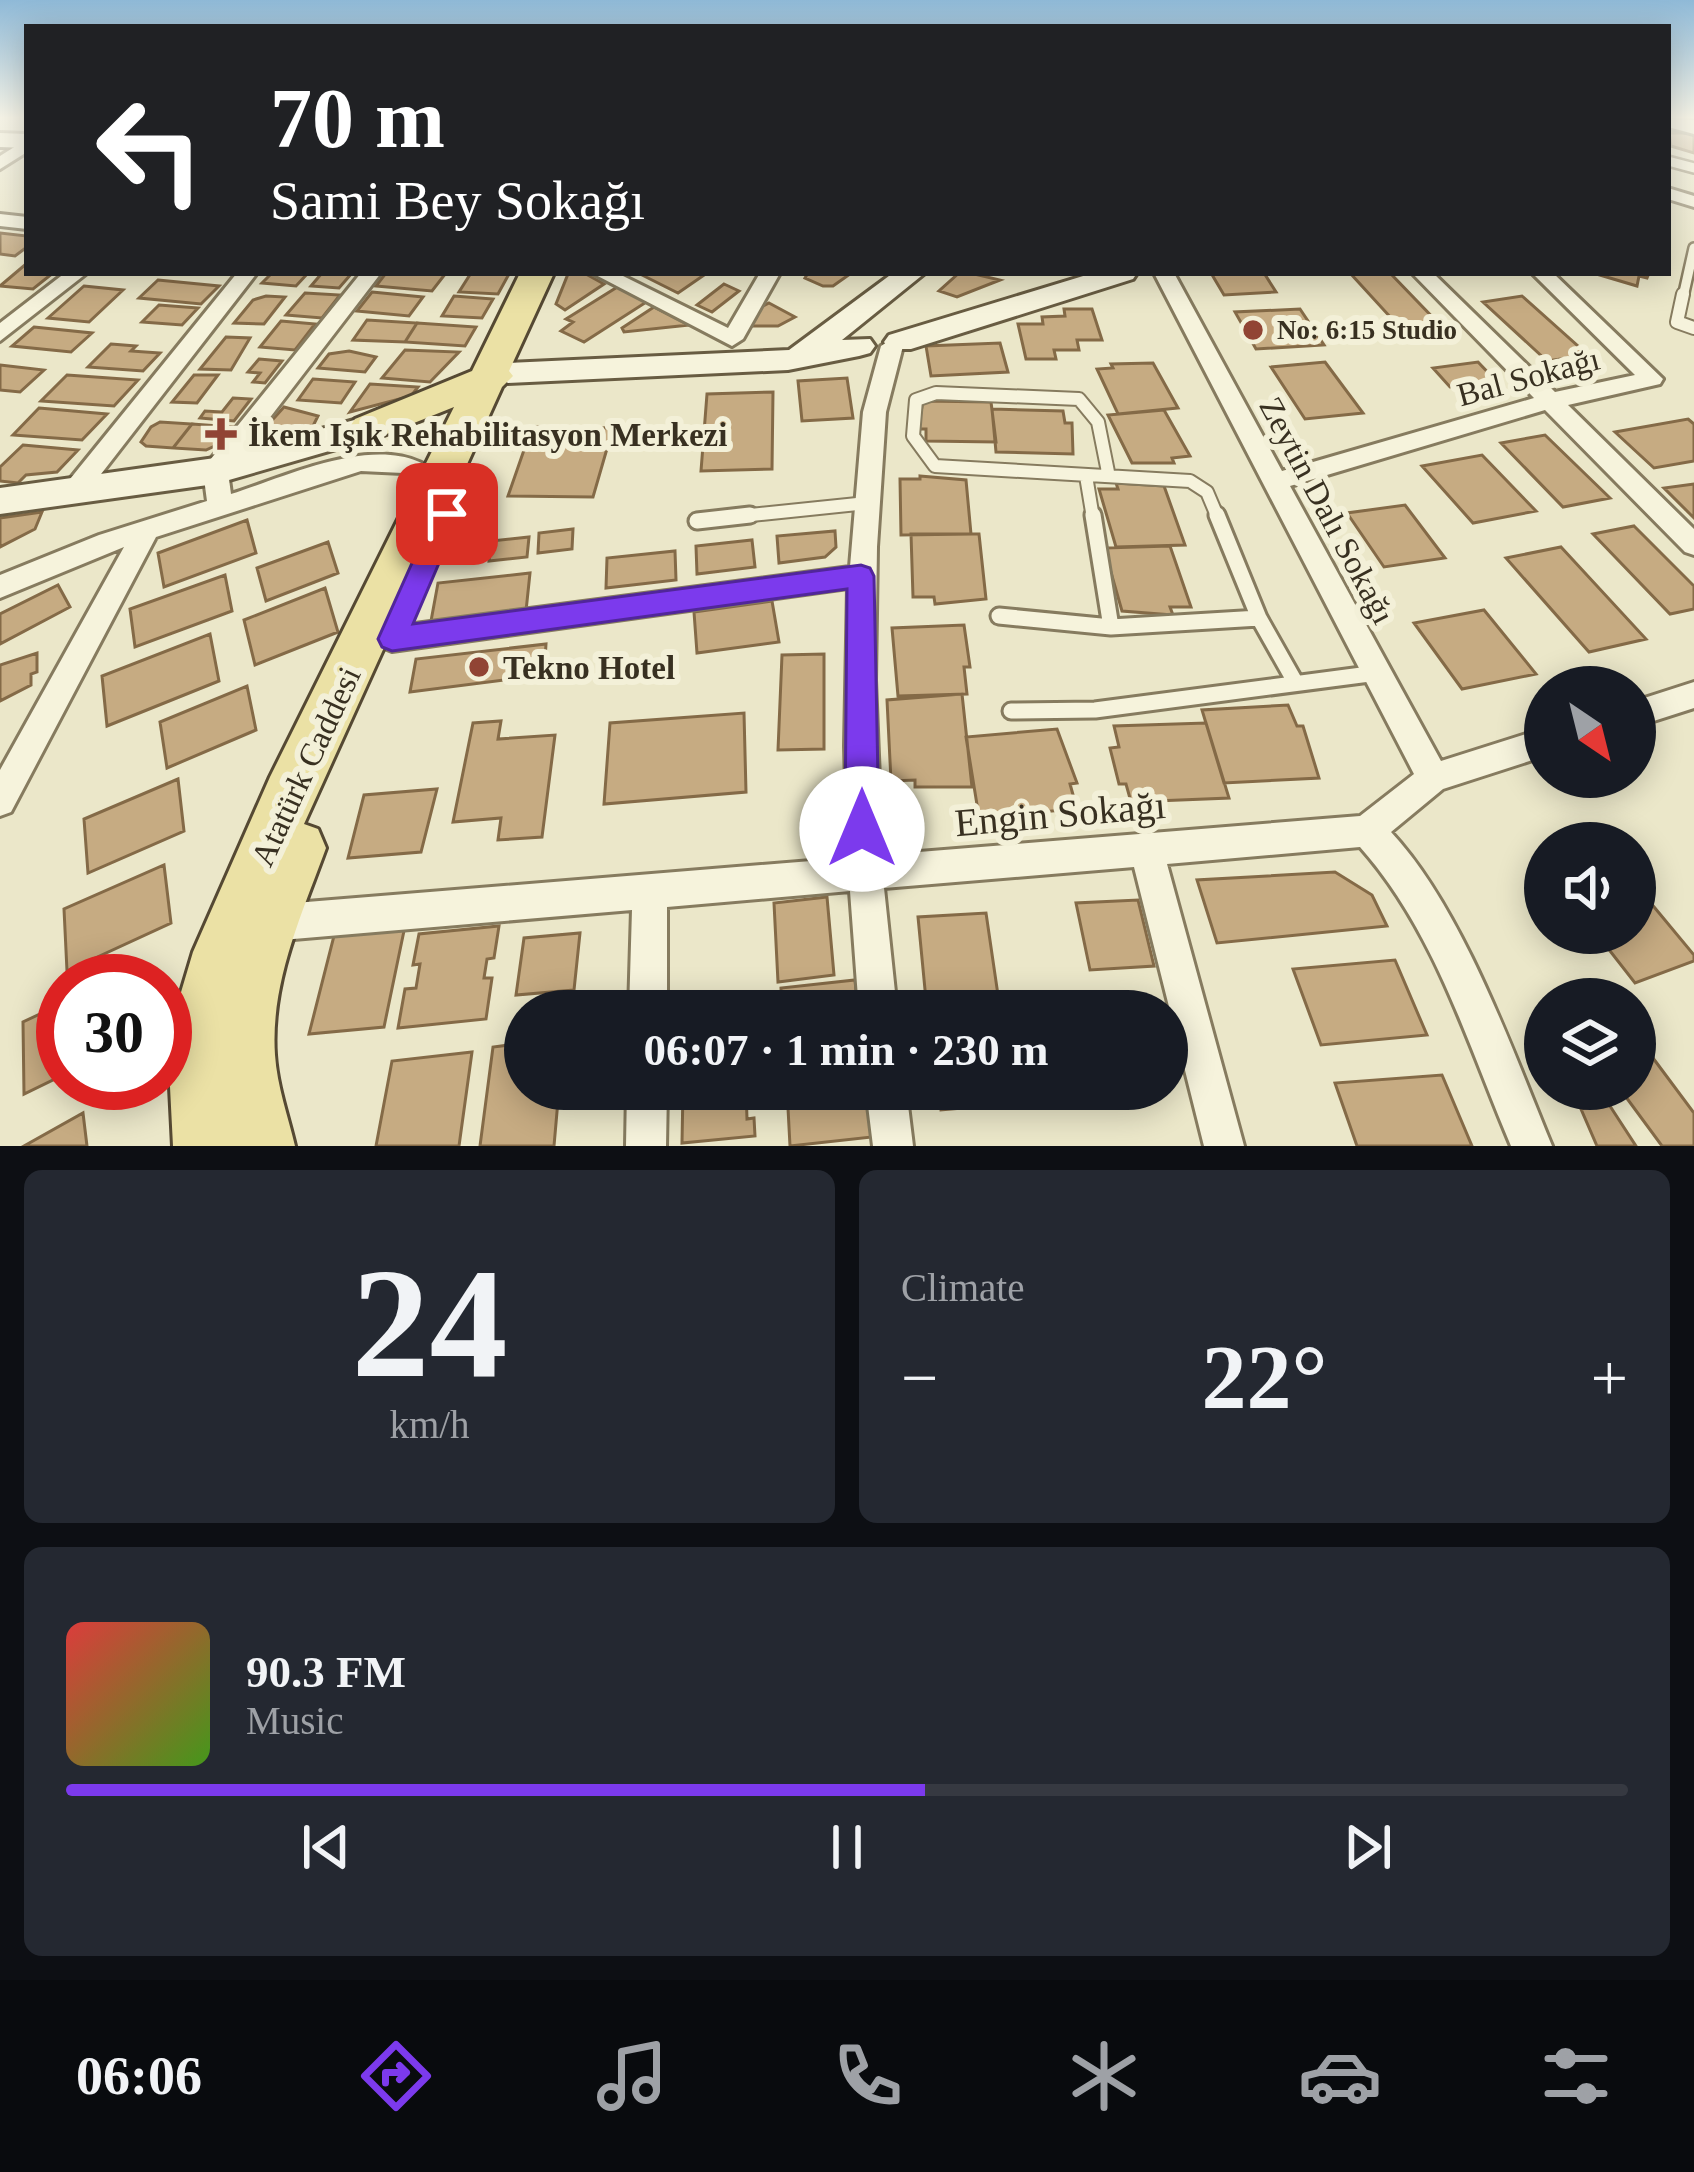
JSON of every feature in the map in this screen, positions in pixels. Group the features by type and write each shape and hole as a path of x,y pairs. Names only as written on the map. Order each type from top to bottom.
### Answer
{"main road":[{"name":"Atatürk Caddesi","path":"261,1146 243,1054 245,1011 270,923 300,843 392,639 536,276"},
{"name":"Atatürk Caddesi","path":"207,1146 201,1067 207,1009 223,952 289,795 443,471 552,276"},
{"path":"369,428 493,384"},
{"path":"369,428 430,430 442,438 443,471"}],"street":[{"path":"0,334 73,276"},
{"path":"75,490 245,276"},
{"path":"221,507 214,471 369,276"},
{"path":"607,276 736,351"},
{"path":"736,351 769,276"},
{"path":"876,990 862,871 861,576 876,335 909,276"},
{"path":"493,384 736,351 788,360 876,335 985,314 1113,276"},
{"name":"Zeytin Dalı Sokağı","path":"1166,276 1433,778"},
{"path":"1425,276 1694,545"},
{"name":"Bal Sokağı","path":"1275,482 1550,400 1652,379 1545,276"},
{"path":"1550,400 1573,415 1694,530"},
{"path":"0,501 214,471 369,428"},
{"path":"0,587 59,560 377,460 443,471"},
{"path":"0,801 146,531"},
{"path":"392,639 861,576"},
{"path":"1656,707 1694,695"},
{"path":"1524,749 1433,778 1367,831 1394,857 1440,941 1532,1146"},
{"name":"Engin Sokağı","path":"270,923 1367,831"},
{"path":"1146,849 1217,1145"},
{"path":"648,990 650,888"},
{"path":"646,1146 647,1110"},
{"path":"888,1110 892,1146"}],"lane":[{"path":"1694,248 1677,322 1694,328"},
{"path":"1108,472 1099,422 1093,408 1079,399 936,393 916,400 909,421 914,443 935,466 1086,476 1108,472 1190,481 1207,492 1259,618 1294,680"},
{"path":"1086,476 1111,627"},
{"path":"697,521 867,503"},
{"path":"999,616 1111,627 1259,618"},
{"path":"1011,712 1095,710 1294,680 1377,673"}],"building":[{"path":"0,233 24,236 24,249 15,256 0,254"},
{"path":"24,266 24,276 49,276 33,289 0,286"},
{"path":"269,276 305,276 296,286 262,283"},
{"path":"319,276 349,276 339,288 311,286"},
{"path":"384,276 444,276 432,291 376,286"},
{"path":"469,276 508,276 498,294 459,292"},
{"path":"567,276 589,276 604,284 565,310 556,304"},
{"path":"644,276 703,276 678,293"},
{"path":"806,276 847,276 833,286"},
{"path":"956,276 1000,280 957,297 939,291"},
{"path":"1213,276 1266,276 1276,292 1224,295"},
{"path":"1353,276 1393,276 1441,326 1403,331"},
{"path":"1603,276 1639,276 1637,286"},
{"path":"158,280 219,286 201,304 139,298"},
{"path":"724,284 739,291 712,312 697,305"},
{"path":"84,286 123,290 89,322 48,318"},
{"path":"619,286 648,301 584,342 561,331 573,322 566,319"},
{"path":"372,292 423,297 409,316 357,311"},
{"path":"305,293 340,295 322,318 286,315"},
{"path":"454,296 493,299 482,318 442,316"},
{"path":"1522,296 1588,355 1547,361 1483,302"},
{"path":"285,297 264,324 234,323 253,300"},
{"path":"769,303 795,317 778,326 747,326 757,309"},
{"path":"159,305 198,308 182,325 142,322"},
{"path":"654,307 689,325 624,332 622,328"},
{"path":"1064,309 1092,309 1102,340 1077,340 1079,350 1054,350 1056,359 1026,359 1018,324 1043,324 1042,317 1065,316"},
{"path":"1300,309 1324,345 1256,349 1235,312"},
{"path":"367,320 417,323 405,342 353,340"},
{"path":"281,321 315,324 295,350 260,347"},
{"path":"417,323 476,327 465,346 405,342"},
{"path":"34,327 92,333 71,352 12,346"},
{"path":"226,337 250,338 231,370 200,369"},
{"path":"1000,343 1008,372 931,376 926,346"},
{"path":"111,344 160,353 143,371 88,367"},
{"path":"405,350 459,352 430,382 382,378"},
{"path":"349,351 376,357 365,372 318,368 329,354"},
{"path":"259,359 282,361 265,383 253,382 260,373 248,372"},
{"path":"1325,362 1363,413 1305,419 1271,367"},
{"path":"1478,362 1496,381 1450,387 1433,368"},
{"path":"1153,363 1178,408 1118,414 1097,369"},
{"path":"0,365 44,370 20,392 0,390"},
{"path":"67,375 138,380 114,406 41,401"},
{"path":"194,375 218,375 197,403 172,402"},
{"path":"847,378 853,418 802,421 798,381"},
{"path":"313,379 355,382 341,403 298,400"},
{"path":"370,384 418,387 411,396 350,412"},
{"path":"773,392 772,469 701,471 707,394"},
{"path":"233,398 251,399 234,421 200,418 205,411 222,412"},
{"path":"923,401 991,402 996,442 926,441 926,429 918,429"},
{"path":"284,407 318,416 313,426 272,438 257,437"},
{"path":"39,408 107,414 82,440 13,435"},
{"path":"992,409 1063,411 1065,423 1072,423 1073,454 996,452"},
{"path":"1164,410 1190,456 1172,458 1174,463 1132,463 1108,415"},
{"path":"1688,419 1694,424 1694,461 1654,468 1615,432"},
{"path":"160,422 192,424 173,448 146,446 141,442"},
{"path":"192,424 233,427 221,443 206,450 173,448"},
{"path":"532,427 613,428 593,497 508,496"},
{"path":"1545,435 1610,498 1563,507 1501,443"},
{"path":"23,445 78,450 57,472 26,475 18,483 0,481 0,467"},
{"path":"1482,455 1536,511 1473,523 1422,466"},
{"path":"900,479 966,480 971,534 901,535"},
{"path":"1116,483 1164,486 1185,545 1116,547 1099,489 1118,489"},
{"path":"1694,484 1694,518 1664,488"},
{"path":"1405,505 1445,558 1384,567 1347,513"},
{"path":"42,512 35,529 0,547 0,518"},
{"path":"247,520 256,553 164,587 158,553"},
{"path":"1634,526 1694,586 1694,609 1670,614 1593,534"},
{"path":"573,529 572,549 538,553 539,533"},
{"path":"835,531 836,547 825,557 779,563 777,536"},
{"path":"911,534 979,534 986,599 935,604 934,597 913,597"},
{"path":"529,537 527,557 489,561 491,541"},
{"path":"752,540 755,567 697,574 696,546"},
{"path":"328,542 338,573 266,601 257,568"},
{"path":"1170,546 1191,607 1170,607 1173,615 1122,611 1104,548"},
{"path":"1561,547 1646,639 1589,652 1506,558"},
{"path":"675,551 676,580 606,588 607,558"},
{"path":"530,573 526,611 431,621 438,583"},
{"path":"225,575 232,611 135,647 130,609"},
{"path":"58,585 70,607 0,644 0,614"},
{"path":"325,588 338,632 255,665 244,620"},
{"path":"772,601 779,642 697,653 694,612"},
{"path":"1484,610 1530,666 1524,666 1524,676 1462,689 1414,623"},
{"path":"964,625 970,667 964,667 967,694 898,696 892,628"},
{"path":"210,634 219,681 107,726 102,676"},
{"name":"Tekno Hotel","path":"546,644 544,675 410,692 416,659"},
{"path":"37,653 31,685 0,701 0,665"},
{"path":"824,654 824,749 778,750 782,655"},
{"path":"247,686 256,730 167,768 160,722"},
{"path":"962,694 972,787 915,787 915,780 891,781 887,700"},
{"path":"1288,705 1297,726 1303,726 1319,778 1224,783 1202,710"},
{"path":"744,713 746,792 604,804 610,723"},
{"path":"501,721 498,739 555,735 542,837 498,840 501,818 453,822 473,723"},
{"path":"1206,723 1229,798 1131,802 1126,784 1119,784 1110,748 1119,747 1114,726"},
{"path":"1057,729 1077,783 1070,784 1077,809 979,817 966,737"},
{"path":"178,779 184,831 88,873 84,819"},
{"path":"437,789 421,852 348,858 364,795"},
{"path":"164,865 171,923 104,954 66,954 64,909"},
{"path":"1335,872 1372,895 1387,926 1217,943 1197,880"},
{"path":"827,897 834,975 778,982 774,903"},
{"path":"1138,900 1154,966 1090,970 1076,903"},
{"path":"1656,909 1694,961 1648,978 1631,978 1612,954 1656,954"},
{"path":"986,913 997,990 925,990 918,917"},
{"path":"405,926 384,1027 309,1034 335,932"},
{"path":"499,926 494,958 487,959 484,978 492,978 486,1019 398,1028 405,989 416,988 420,964 413,965 419,934"},
{"path":"580,933 574,990 517,990 524,938"},
{"path":"1395,960 1427,1035 1321,1045 1293,969"},
{"path":"855,980 856,990 781,990"},
{"path":"36,1016 36,1088 24,1094 23,1022"},
{"path":"504,1046 504,1110 557,1110 554,1146 480,1146 493,1047"},
{"path":"472,1052 459,1146 376,1146 392,1061"},
{"path":"1656,1062 1694,1113 1694,1146 1662,1146 1635,1110 1656,1110"},
{"path":"1442,1075 1472,1146 1357,1146 1335,1083"},
{"path":"683,1110 747,1110 747,1119 754,1118 755,1136 682,1143"},
{"path":"788,1110 869,1110 872,1137 790,1146"},
{"path":"1581,1110 1613,1110 1636,1146 1597,1146"},
{"path":"83,1113 87,1146 24,1146"}],"place":[{"name":"No: 6:15 Studio","path":"1253,330"},
{"name":"İkem Işık Rehabilitasyon Merkezi","path":"221,434"},
{"name":"Tekno Hotel","path":"479,667"}],"route":[{"path":"447,514 392,639 861,576 862,829"}]}
